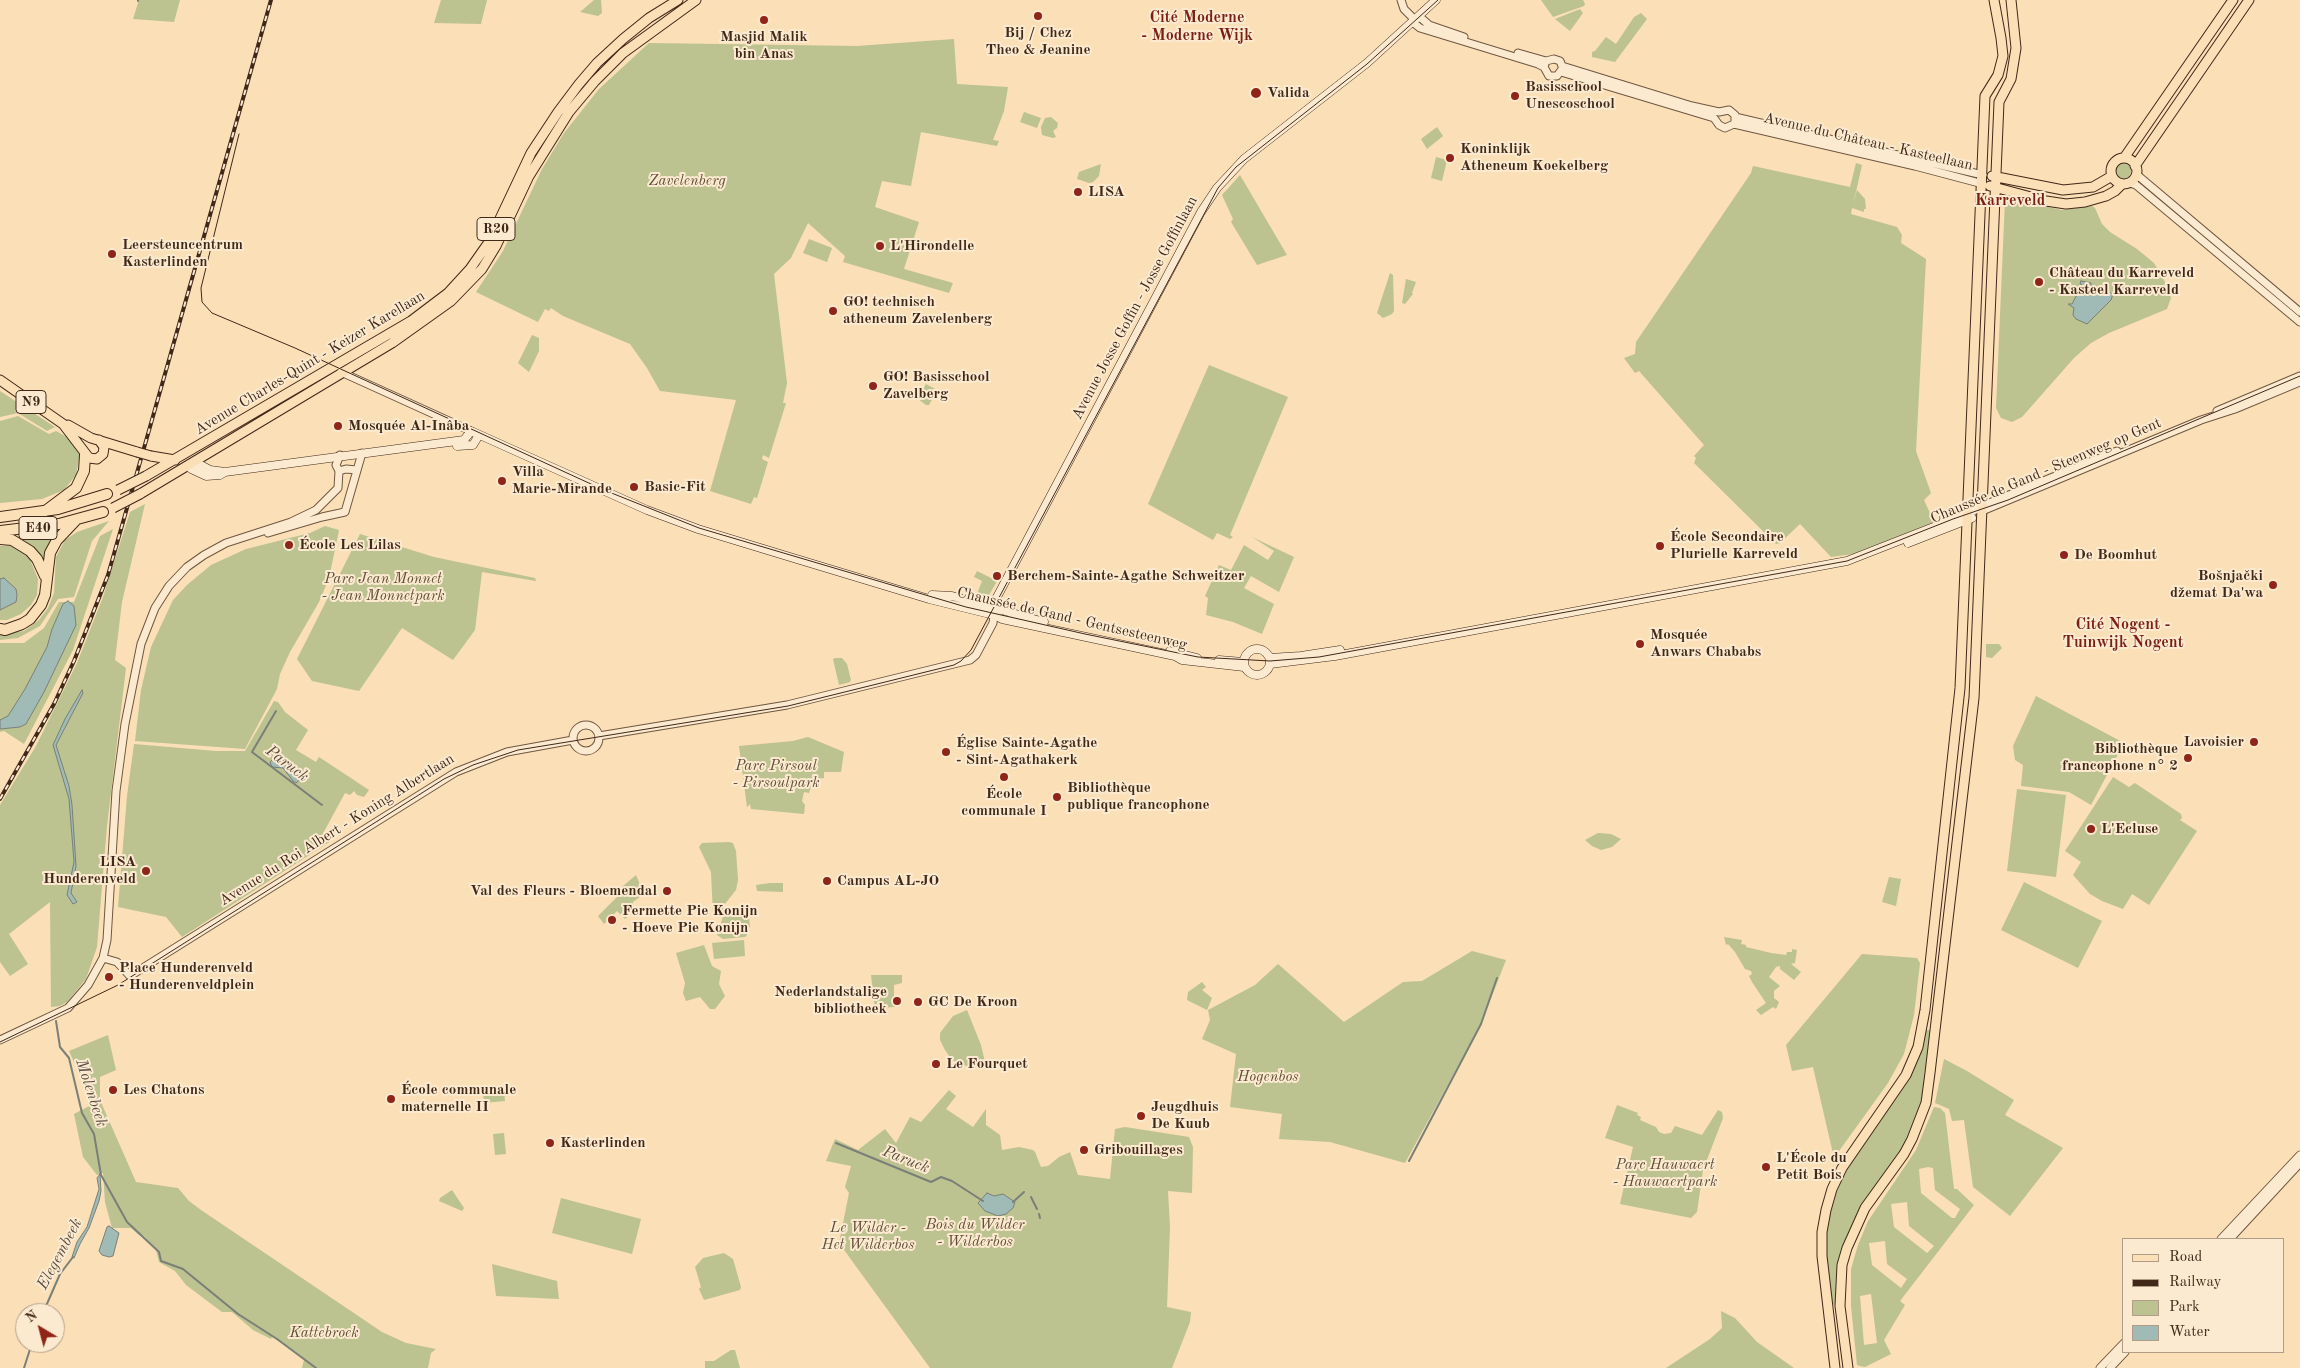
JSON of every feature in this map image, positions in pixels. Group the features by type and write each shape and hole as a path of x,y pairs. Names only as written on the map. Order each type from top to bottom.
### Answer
{"highway":[{"path":"44,512 76,488 84,471 84,452"},
{"name":"E40","path":"0,516 44,512 72,506 107,494"},
{"name":"E40","path":"0,531 38,528 74,521 108,510"},
{"path":"0,629 5,630 30,619 41,605 45,594 50,553 57,540 74,521"},
{"path":"0,539 12,540 30,551 43,570 46,582"}],"main road":[{"name":"Avenue Charles-Quint - Keizer Karellaan","path":"174,460 411,321 448,293 470,269 489,242 524,166 558,112 597,63 650,18 678,0"},
{"name":"Avenue Charles-Quint - Keizer Karellaan","path":"192,464 417,327 463,290 482,268 496,246 529,176 551,138 584,94 623,53 696,0"},
{"name":"Avenue Josse Goffin - Josse Goffinlaan","path":"995,612 997,598 1210,198 1224,178 1244,159 1351,76 1436,0"},
{"path":"1835,1368 1822,1256 1822,1232 1826,1210 1842,1168 1906,1075 1918,1047 1922,1030 1957,717 1978,309 1986,94 1998,75 2002,64 2002,47 1994,0"},
{"path":"1848,1368 1840,1306 1842,1266 1847,1248 1865,1208 1904,1154 1912,1139 1920,1123 1927,1096 1974,698 1999,102 2011,78 2016,48 2011,0"},
{"path":"2124,158 2233,0"},
{"path":"2136,170 2130,160 2119,159 2113,164 2112,176 2126,183 2136,170 2250,0"},
{"path":"623,39 625,47 623,53"},
{"name":"Avenue du Château - Kasteellaan","path":"1983,179 1996,177 2063,190 2093,187 2112,176"},
{"name":"Avenue du Château - Kasteellaan","path":"1983,179 1996,188 2046,201 2066,204 2085,202 2106,196 2115,192 2126,183"},
{"path":"1978,309 1990,310"},
{"name":"N9","path":"0,380 63,424 95,439 151,456 174,460"},
{"name":"N9","path":"63,424 84,452"},
{"path":"174,460 192,464 192,470 206,476 220,475 225,472 464,440 471,431"},
{"name":"Chaussée de Gand - Gentsesteenweg","path":"471,431 662,516 777,553 896,588 940,597 952,596 995,612 1002,619 1175,656 1182,660 1244,664"},
{"path":"437,444 448,446 473,445 480,435"},
{"path":"95,439 104,447 100,457 93,459 84,452 84,444 95,439"},
{"name":"E40","path":"107,494 146,476 174,460"},
{"name":"E40","path":"108,510 192,464"},
{"name":"Chaussée de Gand - Steenweg op Gent","path":"1528,620 1799,571 1857,558 1967,518 1982,509"},
{"name":"Chaussée de Gand - Gentsesteenweg","path":"1270,661 1314,660 1359,650 1528,620"},
{"name":"Chaussée de Gand - Gentsesteenweg","path":"1256,649 1266,652 1270,661 1267,670 1260,675 1250,673 1244,664 1248,652 1256,649"}],"street":[{"path":"1401,0 1404,9 1418,18"},
{"name":"Avenue du Château - Kasteellaan","path":"1418,18 1420,28 1545,64 1554,58 1560,61 1561,69 1557,76 1549,76 1545,64"},
{"name":"Avenue du Château - Kasteellaan","path":"1561,69 1718,116 1729,110 1735,121"},
{"name":"Avenue du Château - Kasteellaan","path":"1718,116 1719,125 1725,128 1735,121 1983,179"},
{"path":"2136,170 2300,312"},
{"path":"2126,183 2136,185 2300,322"},
{"name":"Chaussée de Gand - Gentsesteenweg","path":"332,367 471,431"},
{"name":"Chaussée de Gand - Steenweg op Gent","path":"1982,509 2300,376"},
{"name":"Chaussée de Gand - Steenweg op Gent","path":"1982,509 2300,382"},
{"path":"248,536 278,531 345,512 362,453"},
{"path":"0,1040 68,1008 88,985 103,958 107,940 115,799 125,724 146,626 169,586 187,567 204,554 226,543 304,518 316,510 338,488 339,471 336,465 340,456"},
{"path":"339,471 346,468 357,470"},
{"path":"600,736 788,705 970,660 976,655 993,623 995,612"},
{"path":"584,725 594,727 600,736 597,746 588,752 578,749 573,740 576,730 584,725"},
{"name":"Avenue du Roi Albert - Koning Albertlaan","path":"103,958 117,962 130,976 456,772 507,752 573,740"},
{"path":"2222,1238 2300,1155"},
{"path":"2231,1238 2300,1163"},
{"path":"2100,1368 2122,1345"},
{"path":"2110,1368 2124,1353"}],"green space":[{"path":"139,0 180,0 174,22 133,19"},
{"path":"441,0 487,0 481,24 434,23"},
{"path":"594,0 601,0 602,13 598,16 580,12"},
{"path":"1541,0 1583,0 1585,4 1553,17"},
{"path":"1580,9 1583,13 1570,31 1555,19"},
{"path":"1641,13 1647,19 1615,62 1592,57 1592,52 1595,51 1606,37 1616,44 1634,17"},
{"name":"Zavelenberg","path":"954,39 957,84 1008,87 1004,111 993,140 999,141 997,146 921,132 911,186 882,181 875,207 919,222 904,269 953,283 949,293 843,262 845,256 808,223 791,258 774,274 787,383 783,403 786,403 769,458 763,455 762,459 768,462 757,498 754,497 751,504 710,491 736,400 660,391 630,344 563,316 551,308 549,311 545,309 538,322 476,292 503,251 542,169 564,133 599,89 649,43 857,46"},
{"path":"1024,112 1041,118 1037,128 1020,122"},
{"path":"1051,117 1058,123 1057,128 1053,131 1056,137 1053,138 1042,135 1041,127 1045,118"},
{"path":"1437,127 1443,136 1427,149 1421,139"},
{"path":"1436,157 1447,160 1442,181 1431,178"},
{"path":"1856,163 1862,165 1853,205 1857,190 1865,199 1866,209 1864,209 1864,212 1852,208 1851,214 1897,227 1902,235 1901,243 1926,259 1916,451 1931,493 1924,500 1934,522 1861,553 1831,557 1800,524 1780,543 1776,544 1694,463 1696,458 1694,456 1704,445 1639,371 1635,373 1624,358 1635,354 1636,342 1751,173 1753,166 1850,187"},
{"path":"2123,163 2129,165 2131,171 2129,177 2123,179 2117,177 2115,171 2117,165"},
{"path":"1101,164 1099,176 1093,182 1089,183 1077,179 1079,172"},
{"path":"1240,175 1287,255 1257,265 1231,222 1233,219 1222,195"},
{"path":"2008,198 2062,210 2092,206 2095,208 2102,224 2110,232 2137,249 2154,263 2165,282 2171,298 2167,309 2109,333 2091,343 2074,358 2022,417 2012,422 2001,418 1996,408 2005,200"},
{"path":"809,239 832,248 827,262 803,253"},
{"path":"1390,273 1393,275 1394,311 1383,318 1377,313"},
{"path":"1406,279 1416,282 1413,294 1405,304 1402,303"},
{"path":"532,335 539,338 539,351 529,372 518,363"},
{"path":"1209,365 1288,397 1230,535 1233,537 1230,539 1217,533 1213,540 1148,504"},
{"path":"926,384 937,390 929,405 918,399"},
{"path":"0,391 55,427 47,431 18,413 0,417"},
{"path":"18,416 49,434 56,431 67,437 80,454 76,475 64,490 42,499 0,503 0,421"},
{"path":"145,504 122,602 115,660 126,668 107,826 97,947 86,979 67,1002 60,1006 51,1007 50,902 9,934 28,964 10,976 0,962 0,805 36,746 77,663 103,597 130,512"},
{"path":"109,521 92,541 74,597 58,599 40,626 18,638 0,640 0,634 24,631 39,620 48,608 54,593 56,557 65,540 77,532"},
{"path":"325,526 339,530 329,578 319,602 290,652 280,674 277,689 245,749 135,741 141,690 151,647 173,600 187,585 211,565 246,549 310,533"},
{"path":"113,529 73,650 24,744 4,731 0,732 0,643 24,643 44,628 59,602 74,602 100,536"},
{"path":"64,530 45,565 39,554 25,541 16,536"},
{"name":"Parc Jean Monnet - Jean Monnetpark","path":"360,534 434,557 535,578 536,581 482,572 475,630 453,660 402,628 359,691 312,681 297,659"},
{"path":"1252,537 1294,557 1279,592 1251,576 1244,588 1274,604 1262,634 1233,622 1206,615 1208,598 1205,596 1219,565 1231,570 1244,545 1268,560 1274,551"},
{"path":"0,546 11,546 29,557 38,579 37,595 31,605 21,614 7,620 0,620"},
{"path":"977,571 997,581 988,597 977,594 982,581 974,577"},
{"path":"1986,644 1999,644 2002,648 1992,658 1986,657"},
{"path":"842,658 847,664 850,682 839,685 833,659"},
{"path":"2036,696 2124,743 2091,805 2069,792 2021,786 2023,765 2015,760 2013,746"},
{"path":"274,701 278,702 285,712 308,730 296,750 316,762 319,757 369,790 364,797 357,795 354,791 350,795 345,793 321,837 331,841 182,937 166,917 118,907 127,796 134,744 216,751 245,751"},
{"name":"Parc Pirsoul - Pirsoulpark","path":"808,737 844,752 841,772 824,772 824,778 815,779 815,788 811,787 809,793 804,792 802,801 805,805 804,814 751,809 750,804 747,807 739,746 793,741"},
{"path":"2113,777 2129,787 2135,783 2181,814 2182,818 2180,820 2197,831 2149,905 2132,894 2123,909 2090,894 2073,875 2081,862 2065,851"},
{"path":"2017,789 2066,795 2056,877 2007,871"},
{"path":"1598,833 1611,834 1621,839 1612,847 1601,850 1585,840"},
{"path":"702,843 733,843 736,851 738,880 736,890 724,905 721,917 713,915 711,872 699,847"},
{"path":"636,875 644,894 633,902 633,912 625,919 617,911 604,924 598,916 618,896 616,892"},
{"path":"1889,877 1901,879 1896,906 1882,902"},
{"path":"2024,882 2102,921 2078,968 2001,930"},
{"path":"783,883 783,892 757,891 756,885"},
{"path":"726,907 748,908 750,927 747,929 745,937 723,939 717,935"},
{"path":"1724,937 1742,940 1741,944 1746,945 1746,947 1771,953 1786,955 1787,952 1792,952 1792,949 1797,950 1795,963 1791,964 1801,972 1794,980 1780,969 1780,966 1776,967 1769,977 1780,986 1774,991 1774,998 1779,1002 1776,1009 1773,1007 1761,1015 1756,1010 1766,1003 1749,976 1752,974 1751,971 1745,969 1735,952 1728,944 1726,945"},
{"path":"744,940 745,956 714,959 712,943"},
{"path":"704,945 712,966 721,971 719,984 725,996 715,1009 710,1009 700,997 686,1001 683,993 685,983 676,953"},
{"name":"Hogenbos","path":"1472,951 1506,960 1481,1024 1405,1163 1330,1142 1279,1139 1282,1114 1230,1107 1236,1054 1202,1039 1210,1020 1208,1010 1255,985 1278,964 1344,1022 1403,982 1422,981"},
{"path":"1862,954 1917,958 1920,963 1914,1015 1904,1054 1888,1083 1834,1158 1813,1067 1792,1071 1786,1045"},
{"path":"871,975 902,975 902,983 894,985 894,1005 901,1006 875,1009"},
{"path":"1202,982 1206,987 1202,990 1212,998 1207,1010 1187,1000 1188,992"},
{"path":"967,1010 981,1045 986,1066 971,1068 952,1060 940,1040 940,1033 953,1016"},
{"path":"1924,1030 1932,1030 1924,1099 1911,1138 1858,1216 1837,1304 1833,1305 1829,1303 1825,1277 1826,1219 1840,1177 1890,1105"},
{"name":"Kattebroek","path":"108,1035 116,1070 100,1077 100,1100 136,1182 178,1188 189,1201 201,1210 382,1332 406,1343 436,1349 431,1353 428,1368 302,1368 304,1360 296,1352 272,1337 271,1339 253,1330 232,1312 222,1312 186,1285 175,1271 159,1262 156,1250 144,1236 139,1235 131,1228 112,1228 105,1202 103,1173 97,1175 83,1157 74,1114 93,1104 69,1051"},
{"path":"1944,1059 2014,1100 2005,1115 2063,1148 2010,1216 1973,1187 1964,1120 1952,1121 1949,1109 1935,1103"},
{"path":"504,1089 505,1101 484,1103 483,1092"},
{"path":"949,1090 956,1096 946,1109 973,1127 986,1109 986,1125 1000,1135 1002,1150 1019,1147 1033,1150 1041,1167 1048,1166 1059,1157 1070,1152 1078,1175 1110,1179 1115,1129 1125,1127 1189,1137 1193,1147 1192,1193 1168,1191 1170,1227 1167,1307 1191,1312 1190,1322 1172,1368 930,1368 839,1243 849,1193 845,1187 851,1166 826,1161 835,1139 858,1150 885,1129 896,1143 910,1117 921,1122"},
{"name":"Parc Hauwaert - Hauwaertpark","path":"1617,1105 1638,1113 1637,1115 1641,1117 1640,1120 1656,1127 1659,1132 1664,1134 1671,1133 1675,1126 1702,1135 1718,1110 1722,1112 1723,1118 1703,1170 1697,1212 1691,1218 1620,1204 1633,1147 1605,1138"},
{"path":"1934,1107 1940,1108 1945,1113 1954,1189 1957,1189 1974,1205 1900,1301 1905,1305 1884,1340 1891,1354 1865,1367 1860,1366 1857,1365 1851,1306 1851,1269 1868,1221 1916,1150","holes":["1933,1168 1935,1190 1960,1209 1955,1218 1952,1218 1921,1193 1919,1169","1907,1202 1909,1226 1934,1246 1927,1253 1894,1227 1891,1204","1885,1241 1887,1264 1907,1279 1901,1288 1872,1265 1869,1243","1871,1294 1877,1343 1864,1345 1860,1296"]},
{"path":"504,1133 506,1154 495,1155 493,1134"},
{"path":"452,1190 464,1208 462,1211 439,1201 440,1198"},
{"path":"561,1198 641,1219 632,1254 552,1233"},
{"path":"724,1253 733,1259 741,1287 740,1290 704,1300 699,1289 701,1287 695,1267 703,1258"},
{"path":"492,1264 557,1281 559,1299 496,1296"},
{"path":"1721,1311 1735,1318 1757,1342 1794,1368 1666,1368 1710,1339 1722,1328"},
{"path":"731,1350 735,1350 740,1368 705,1368 705,1361 714,1361"}],"water":[{"path":"2081,281 2091,283 2091,285 2113,294 2111,300 2087,324 2076,319 2073,315 2074,308 2068,304 2072,304 2082,285 2080,284"},
{"path":"4,578 16,589 17,595 16,602 0,610 0,579"},
{"path":"68,601 74,606 76,625 44,692 26,724 20,727 0,729 0,720 8,716 25,689 47,647 52,629 63,604"},
{"path":"82,690 83,693 56,745 69,786 72,805 76,866 71,893 77,902 73,904 67,895 74,862 69,799 53,745 65,719"},
{"path":"273,759 290,767 295,775 299,775 302,778 296,783 283,768 272,767 270,762"},
{"path":"100,1174 101,1191 99,1201 89,1228 74,1258 72,1257 77,1242 87,1227 99,1189 97,1178"},
{"path":"987,1193 994,1196 1003,1194 1015,1202 1013,1208 1006,1214 998,1216 985,1211 978,1203"},
{"path":"109,1226 119,1233 113,1256 109,1257 102,1255 99,1251"}],"waterway":[{"name":"Paruck","path":"276,711 252,752 322,805"},
{"path":"1409,1161 1481,1024 1497,978"},
{"name":"Molenbeek","path":"56,1021 60,1047 69,1058 82,1113 94,1134 101,1175 127,1222 159,1252 161,1261 183,1269 238,1314 277,1339 316,1368"},
{"name":"Paruck","path":"836,1143 931,1182 941,1177 952,1181 983,1201"},
{"name":"Paruck","path":"1013,1202 1024,1192"},
{"name":"Paruck","path":"1031,1197 1037,1209"},
{"name":"Paruck","path":"1039,1214 1040,1218"},
{"name":"Elegembeek","path":"47,1303 60,1274 73,1257"},
{"name":"Elegembeek","path":"24,1368 29,1353"}],"tram line":[{"path":"0,1042 118,985 444,779 473,765 518,750 788,706 954,665 961,661 971,650 1218,188 1236,167 1367,64 1438,0"},
{"path":"239,134 201,288 202,302 212,313 295,348 604,490 699,528 966,607 1198,657 1270,661 1319,657 1847,561 1953,519 2008,500 2300,376"}],"railway":[{"path":"0,799 54,704 74,661 108,575 271,0"}],"place":[{"name":"Bij / Chez Theo & Jeanine","path":"1038,16"},
{"name":"Masjid Malik bin Anas","path":"764,20"},
{"name":"Valida","path":"1256,93"},
{"name":"Basisschool Unescoschool","path":"1515,96"},
{"name":"Koninklijk Atheneum Koekelberg","path":"1450,158"},
{"name":"LISA","path":"1078,192"},
{"name":"L'Hirondelle","path":"880,246"},
{"name":"Leersteuncentrum Kasterlinden","path":"112,254"},
{"name":"Château du Karreveld - Kasteel Karreveld","path":"2039,282"},
{"name":"GO! technisch atheneum Zavelenberg","path":"833,311"},
{"name":"GO! Basisschool Zavelberg","path":"873,386"},
{"name":"Mosquée Al-Inâba","path":"338,426"},
{"name":"Villa Marie-Mirande","path":"502,481"},
{"name":"Basic-Fit","path":"634,487"},
{"name":"École Les Lilas","path":"289,545"},
{"name":"École Secondaire Plurielle Karreveld","path":"1660,546"},
{"name":"De Boomhut","path":"2064,555"},
{"name":"Berchem-Sainte-Agathe Schweitzer","path":"997,576"},
{"name":"Bošnjački džemat Da'wa","path":"2273,585"},
{"name":"Mosquée Anwars Chababs","path":"1640,644"},
{"name":"Lavoisier","path":"2254,742"},
{"name":"Église Sainte-Agathe - Sint-Agathakerk","path":"946,752"},
{"name":"Bibliothèque francophone n° 2","path":"2188,758"},
{"name":"École communale I","path":"1004,777"},
{"name":"Bibliothèque publique francophone","path":"1057,797"},
{"name":"L'Ecluse","path":"2091,829"},
{"name":"LISA Hunderenveld","path":"146,871"},
{"name":"Campus AL-JO","path":"827,881"},
{"name":"Val des Fleurs - Bloemendal","path":"667,891"},
{"name":"Fermette Pie Konijn - Hoeve Pie Konijn","path":"612,920"},
{"name":"Place Hunderenveld - Hunderenveldplein","path":"109,977"},
{"name":"Nederlandstalige bibliotheek","path":"897,1001"},
{"name":"GC De Kroon","path":"918,1002"},
{"name":"Le Fourquet","path":"936,1064"},
{"name":"Les Chatons","path":"113,1090"},
{"name":"École communale maternelle II","path":"391,1099"},
{"name":"Jeugdhuis De Kuub","path":"1141,1116"},
{"name":"Kasterlinden","path":"550,1143"},
{"name":"Gribouillages","path":"1084,1150"},
{"name":"L'École du Petit Bois","path":"1766,1167"}],"district":[{"name":"Cité Moderne - Moderne Wijk","path":"1197,27"},
{"name":"Karreveld","path":"2010,201"},
{"name":"Cité Nogent - Tuinwijk Nogent","path":"2123,634"}],"park label":[{"name":"Bois du Wilder - Wilderbos","path":"975,1234"},
{"name":"Le Wilder - Het Wilderbos","path":"868,1236"}]}
